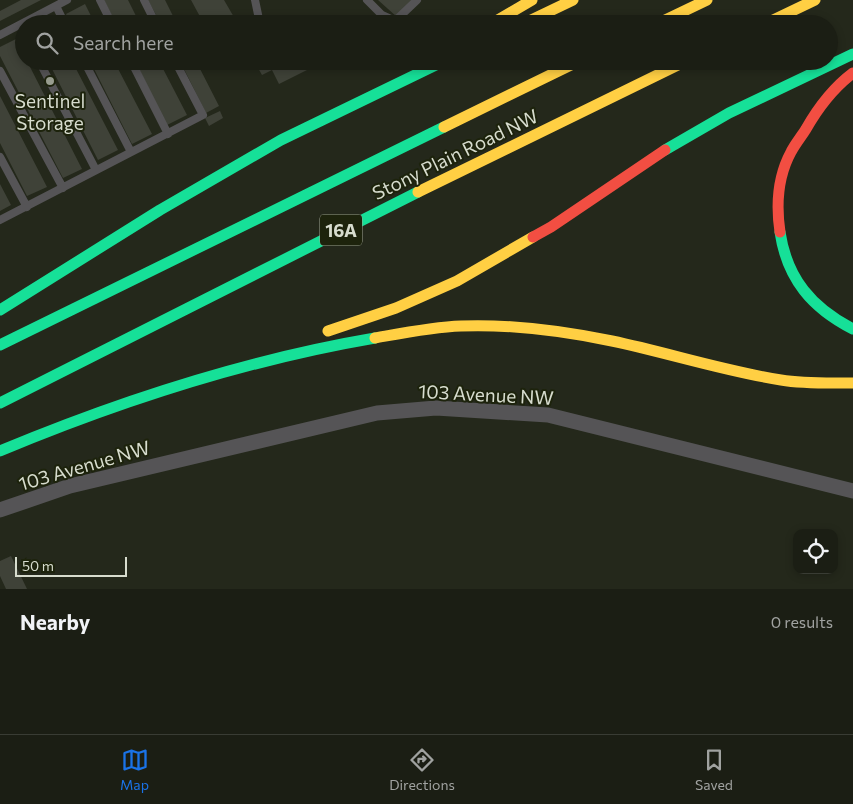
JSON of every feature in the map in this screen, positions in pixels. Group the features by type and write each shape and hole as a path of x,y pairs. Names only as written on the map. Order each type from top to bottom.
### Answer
{"main road":[{"path":"506,15 532,0"},
{"path":"542,15 573,0"},
{"path":"676,15 707,0"},
{"path":"784,15 815,0"},
{"path":"838,61 853,54"},
{"path":"388,88 409,70"},
{"path":"0,310 160,210 281,140 425,70"},
{"name":"Stony Plain Road NW","path":"0,346 356,169 560,70"},
{"name":"Stony Plain Road NW","path":"0,404 526,137 667,70"},
{"path":"316,335 396,308 457,281 551,227 677,142 729,113 819,70"},
{"path":"853,73 818,108 788,158 781,183 778,210 780,234 786,258 798,284 813,303 834,320 853,329"},
{"path":"0,451 96,413 199,380 334,345 381,335 465,326 525,328 585,336 777,380 814,384 853,383"},
{"path":"199,380 227,362 280,346"}],"street":[{"name":"103 Avenue NW","path":"0,510 70,486 367,415 436,408 548,415 853,491"}],"lane":[{"path":"42,15 67,0"},
{"path":"100,0 108,15"},
{"path":"144,0 152,15"},
{"path":"255,0 258,15"},
{"path":"366,0 382,15"},
{"path":"401,15 417,0"},
{"path":"56,6 60,15"},
{"path":"0,35 15,30"},
{"path":"44,70 96,170"},
{"path":"89,70 131,152"},
{"path":"136,70 168,134"},
{"path":"0,220 203,115 180,70"},
{"path":"0,71 63,188"},
{"path":"0,156 27,207"}],"building":[{"path":"21,0 41,0 0,21 0,11"},
{"path":"104,0 128,0 136,15 112,15"},
{"path":"148,0 165,0 172,15 156,15"},
{"path":"191,0 224,0 233,15 199,15"},
{"path":"378,0 415,0 399,15 395,15"},
{"path":"85,4 90,15 66,15"},
{"path":"15,40 15,70 32,70 82,169 63,178 0,56 0,47"},
{"path":"53,70 77,70 118,150 98,160"},
{"path":"95,70 119,70 152,134 132,144"},
{"path":"140,70 164,70 187,115 167,125"},
{"path":"184,70 201,70 219,106 206,113"},
{"path":"259,70 272,70 262,75"},
{"path":"272,70 307,70 279,84"},
{"path":"0,96 47,187 27,196 0,143"},
{"path":"220,111 223,118 209,126 205,118"},
{"path":"0,184 11,205 0,211"},
{"path":"11,556 27,589 6,589 0,576 0,561"}],"traffic: fast":[{"path":"838,61 853,54"},
{"path":"0,310 160,210 281,140 425,70"},
{"path":"665,150 729,113 819,70"},
{"path":"0,345 444,127"},
{"path":"0,403 418,192"},
{"path":"780,232 783,249 789,264 795,278 804,290 825,312 853,329"},
{"path":"0,451 91,415 184,384 279,358 375,338"}],"traffic: slow":[{"path":"506,15 532,0"},
{"path":"542,15 573,0"},
{"path":"676,15 707,0"},
{"path":"784,15 815,0"},
{"path":"444,127 561,70"},
{"path":"418,192 668,70"},
{"path":"328,331 396,308 457,281 533,237"},
{"path":"375,338 461,326 537,329 612,341 739,372 781,380 808,383 853,383"}],"traffic: jam":[{"path":"780,232 779,191 787,161 794,146 821,106 839,85 853,73"},
{"path":"533,237 551,227 665,150"}],"place":[{"name":"Sentinel Storage","path":"50,81"}]}
